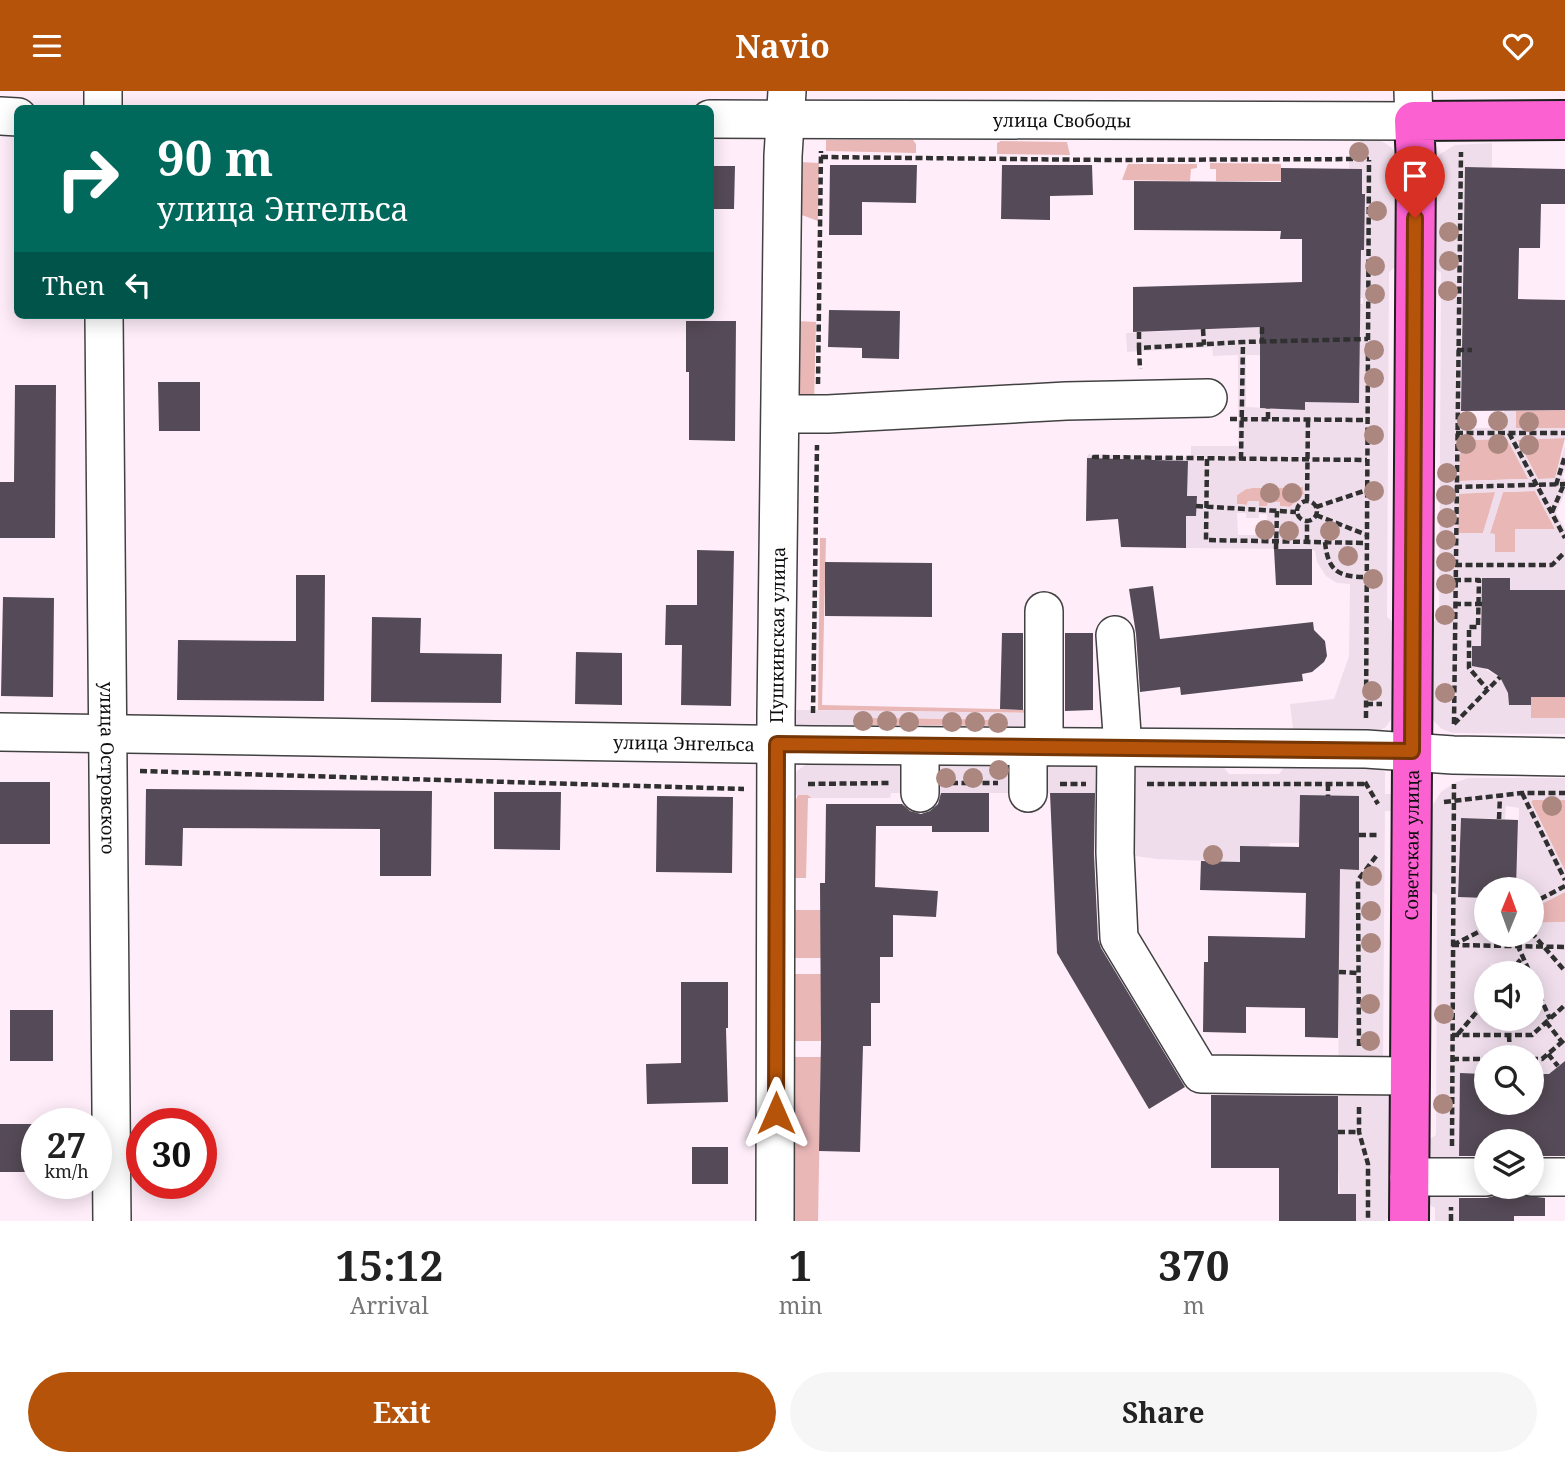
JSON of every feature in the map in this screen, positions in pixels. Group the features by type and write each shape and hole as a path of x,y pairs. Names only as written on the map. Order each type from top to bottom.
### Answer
{"main road":[{"path":"1413,106 1565,120"},
{"name":"Советская улица","path":"1409,1221 1416,163 1413,106"}],"street":[{"name":"улица Свободы","path":"714,118 786,105 1413,106"},
{"name":"Пушкинская улица","path":"775,1221 777,744 783,156 786,105"},
{"name":"улица Островского","path":"104,319 111,1221"},
{"path":"781,414 1208,397"},
{"path":"1028,793 1036,747 1044,611"},
{"path":"1115,635 1119,748 1115,784 1115,852 1119,938 1201,1074 1410,1076"},
{"name":"улица Энгельса","path":"0,732 1412,751 1453,755 1565,757"},
{"path":"920,746 920,793"},
{"path":"1409,1177 1469,1177"},
{"path":"1544,1177 1565,1177"}],"path":[{"path":"1453,733 1462,144"},
{"path":"1366,725 1368,339 1365,301 1369,149"},
{"path":"783,156 1108,160 1369,159"},
{"path":"1262,327 1262,342"},
{"path":"1203,329 1203,345"},
{"path":"1139,332 1139,348 1368,339"},
{"path":"1241,459 1243,342"},
{"path":"1457,350 1472,350"},
{"path":"1359,385 1367,386"},
{"path":"1268,408 1268,419"},
{"path":"1293,409 1293,419"},
{"path":"1240,419 1367,420"},
{"path":"1307,501 1308,419"},
{"path":"1456,433 1565,433"},
{"path":"1509,433 1565,538"},
{"path":"1556,485 1565,456"},
{"path":"1094,459 1367,460"},
{"path":"1207,459 1206,541 1367,543"},
{"path":"1455,487 1565,484"},
{"path":"1552,513 1565,484"},
{"path":"1316,507 1367,490"},
{"path":"1307,501 1316,507"},
{"path":"1296,512 1302,502 1307,501"},
{"path":"1196,506 1296,512"},
{"path":"1296,512 1302,521 1312,520 1316,515 1316,507"},
{"path":"1276,511 1276,549"},
{"path":"1316,515 1367,535"},
{"path":"1307,521 1307,542"},
{"path":"1325,542 1326,555 1339,574 1366,577"},
{"path":"1455,565 1552,565 1565,552"},
{"path":"1454,580 1479,580 1478,627 1469,627 1469,668 1487,689"},
{"path":"1454,604 1480,604"},
{"path":"1472,705 1500,677"},
{"path":"108,770 746,789"},
{"path":"1365,774 1365,784 1378,802 1378,813"},
{"path":"1451,1221 1469,1177 1452,1059 1455,1035 1452,945 1456,867 1454,783"},
{"path":"1115,784 1365,784"},
{"path":"1328,784 1328,796"},
{"path":"1434,803 1522,793 1565,793"},
{"path":"1522,793 1565,880"},
{"path":"1499,819 1500,795"},
{"path":"1368,1221 1368,1164 1359,1132 1359,880 1377,858 1378,824"},
{"path":"1359,835 1378,835"},
{"path":"1544,897 1565,886"},
{"path":"1452,945 1474,934"},
{"path":"1452,945 1474,945"},
{"path":"1518,947 1525,961"},
{"path":"1544,947 1565,947"},
{"path":"1544,947 1565,971"},
{"path":"1520,961 1523,957"},
{"path":"1339,972 1359,973"},
{"path":"1455,1035 1532,1035 1565,1005"},
{"path":"1544,1010 1548,1021 1564,1042 1544,1057"},
{"path":"1455,1035 1474,1014"},
{"path":"1509,1035 1509,1045"},
{"path":"1548,1054 1558,1066"},
{"path":"1452,1059 1474,1059"},
{"path":"1338,1132 1359,1132"}],"shaded area":[{"path":"1360,138 1375,138 1392,148 1399,163 1398,265 1389,272 1387,617 1396,625 1395,713 1386,727 1376,732 1296,732 1293,729 1290,704 1334,699 1349,656 1350,584 1337,583 1326,576 1317,562 1315,551 1311,549 1186,548 1186,516 1196,516 1196,496 1187,496 1087,458 1088,454 1188,457 1191,456 1191,446 1238,446 1238,355 1213,356 1212,347 1127,352 1126,333 1302,325 1360,326 1360,304 1363,304 1362,169 1349,169 1349,153 1360,153","holes":["1246,355 1260,355 1301,366 1360,367 1359,403 1305,402 1304,410 1246,407","1303,487 1304,494 1290,507 1280,506 1280,502 1268,501 1267,506 1259,506 1259,501 1248,501 1247,505 1237,504 1237,495 1246,489","1237,513 1246,513 1246,518 1259,518 1259,514 1267,514 1271,535 1238,535"]},
{"path":"826,140 913,140 916,153 826,151"},
{"path":"1067,142 1070,155 997,154 997,143"},
{"path":"1492,143 1492,167 1465,167 1462,326 1473,327 1462,361 1461,428 1504,428 1504,410 1516,411 1516,428 1565,428 1565,438 1517,440 1538,479 1555,478 1565,445 1565,469 1562,478 1565,479 1565,492 1556,513 1565,529 1565,590 1510,590 1481,646 1472,646 1481,667 1500,677 1508,693 1509,705 1531,705 1531,718 1565,718 1565,734 1453,733 1442,729 1433,720 1428,704 1430,625 1439,617 1441,273 1434,268 1434,163 1440,154 1455,145","holes":["1507,439 1528,479 1459,481 1461,440","1535,491 1555,529 1515,529 1515,552 1495,552 1495,534 1490,533 1503,492","1495,492 1483,533 1458,533 1459,494"]},
{"path":"800,162 819,163 818,221 799,214"},
{"path":"1210,163 1281,164 1281,181 1216,181 1216,169 1210,169"},
{"path":"1128,164 1197,164 1197,168 1191,169 1190,181 1122,180"},
{"path":"797,321 816,322 814,406 796,398"},
{"path":"1565,410 1565,428 1516,428 1516,411"},
{"path":"1565,438 1555,479 1538,479 1517,439"},
{"path":"1507,439 1529,479 1459,481 1460,440"},
{"path":"1303,487 1304,494 1290,507 1268,502 1268,506 1259,506 1259,501 1248,501 1247,505 1237,504 1237,495 1246,489"},
{"path":"1535,491 1555,529 1515,552 1495,552 1490,533 1503,492"},
{"path":"1496,492 1483,533 1458,533 1459,493"},
{"path":"820,538 826,538 822,705 1036,710 1036,713 818,710"},
{"path":"1531,697 1565,697 1565,718 1531,718"},
{"path":"789,710 1036,713 1033,729 799,727 791,720","holes":["859,718 1002,719 1003,726 859,725"]},
{"path":"859,717 1003,720 1003,726 859,725"},
{"path":"809,762 1221,764 1229,774 1279,774 1286,765 1375,766 1385,772 1385,794 1396,794 1396,811 1385,811 1383,1063 1394,1063 1391,1216 1384,1221 1356,1221 1355,1194 1340,1194 1339,869 1359,869 1359,801 1355,796 1300,796 1299,843 1270,843 1269,847 1240,846 1240,862 1221,861 1220,849 1207,849 1206,861 1156,859 1115,853 1101,793 891,793 890,798 812,798 808,795 794,795 797,771"},
{"path":"1468,778 1565,778 1565,800 1531,802 1565,871 1565,892 1544,902 1544,877 1516,877 1519,808 1506,806 1505,819 1461,818 1458,897 1474,898 1474,947 1544,947 1544,923 1565,922 1565,1061 1546,1077 1544,1045 1474,1045 1474,1073 1465,1073 1460,1078 1459,1221 1435,1221 1435,1208 1428,1204 1428,1140 1436,1135 1437,895 1428,889 1430,809 1441,792"},
{"path":"798,795 812,798 808,798 806,878 791,878 793,805"},
{"path":"1565,800 1565,871 1531,802"},
{"path":"1565,892 1565,922 1544,923 1544,902"},
{"path":"791,910 821,910 821,958 791,958"},
{"path":"791,974 821,974 821,1041 790,1041"},
{"path":"790,1057 821,1057 818,1221 789,1221"}],"building":[{"path":"830,165 917,165 916,203 862,202 862,235 829,235"},
{"path":"1002,165 1092,165 1093,195 1050,196 1050,220 1001,219"},
{"path":"714,166 735,166 734,209 714,209"},
{"path":"1465,167 1565,169 1565,204 1541,204 1540,248 1519,248 1518,299 1565,300 1565,410 1461,411"},
{"path":"1281,168 1362,169 1362,194 1365,194 1364,250 1361,250 1359,403 1305,402 1305,410 1260,408 1260,327 1133,332 1133,287 1302,282 1302,239 1280,239 1281,231 1134,230 1134,181 1281,182"},
{"path":"829,310 900,311 899,359 862,358 862,348 828,347"},
{"path":"686,321 736,321 735,441 689,440"},
{"path":"158,382 200,382 200,431 159,431"},
{"path":"15,385 56,385 55,538 0,538 0,482 14,482"},
{"path":"1087,458 1188,461 1187,496 1197,496 1196,516 1186,516 1186,548 1121,547 1118,519 1086,521"},
{"path":"1274,549 1312,549 1312,585 1276,585"},
{"path":"697,550 734,551 731,706 681,705 682,645 665,645 666,605 697,605"},
{"path":"825,562 932,563 932,617 825,616"},
{"path":"296,575 325,575 324,701 177,700 178,640 296,641"},
{"path":"1482,578 1510,578 1510,590 1565,590 1565,697 1531,697 1531,705 1509,705 1508,693 1500,677 1488,669 1472,666 1472,646 1481,646"},
{"path":"1153,586 1160,639 1313,622 1314,630 1325,641 1327,656 1312,672 1302,674 1303,681 1181,695 1180,687 1140,692 1136,634 1129,589"},
{"path":"3,597 54,598 53,697 1,696"},
{"path":"372,617 421,618 420,653 502,654 501,703 371,702"},
{"path":"1002,633 1023,633 1023,710 1000,709"},
{"path":"1065,633 1093,633 1093,710 1065,711"},
{"path":"576,652 622,653 622,705 575,704"},
{"path":"0,782 50,782 50,844 0,844"},
{"path":"146,789 432,791 431,876 380,876 380,829 183,828 182,866 145,865"},
{"path":"494,792 561,792 560,850 494,849"},
{"path":"941,793 989,793 989,832 932,832 932,826 876,826 875,887 938,891 936,917 893,915 893,957 880,957 880,1003 871,1003 871,1046 863,1046 860,1152 819,1151 820,883 825,883 826,804 902,804 910,811 921,814 938,804"},
{"path":"1050,793 1095,793 1094,854 1098,939 1185,1087 1149,1109 1057,953"},
{"path":"1300,795 1359,796 1359,870 1340,869 1338,1038 1305,1037 1305,1008 1246,1007 1246,1033 1203,1032 1204,962 1208,962 1208,936 1305,938 1306,893 1200,890 1201,861 1240,862 1240,846 1299,847"},
{"path":"657,796 733,797 732,873 656,872"},
{"path":"1461,818 1518,820 1516,877 1474,877 1474,898 1458,897"},
{"path":"681,982 728,982 728,1102 647,1104 646,1064 681,1063"},
{"path":"10,1010 53,1010 53,1061 10,1061"},
{"path":"1565,1061 1565,1156 1544,1156 1544,1129 1474,1129 1474,1156 1459,1156 1460,1073 1474,1074 1474,1115 1544,1115 1544,1074 1549,1074"},
{"path":"1211,1095 1338,1096 1338,1194 1356,1194 1356,1221 1279,1221 1279,1168 1211,1168"},
{"path":"0,1124 21,1124 21,1172 0,1172"},
{"path":"692,1147 728,1147 728,1184 692,1184"},
{"path":"1459,1198 1545,1198 1545,1216 1514,1216 1514,1221 1459,1221"}],"route":[{"path":"776,1113 777,744 1412,751 1415,218"}]}
